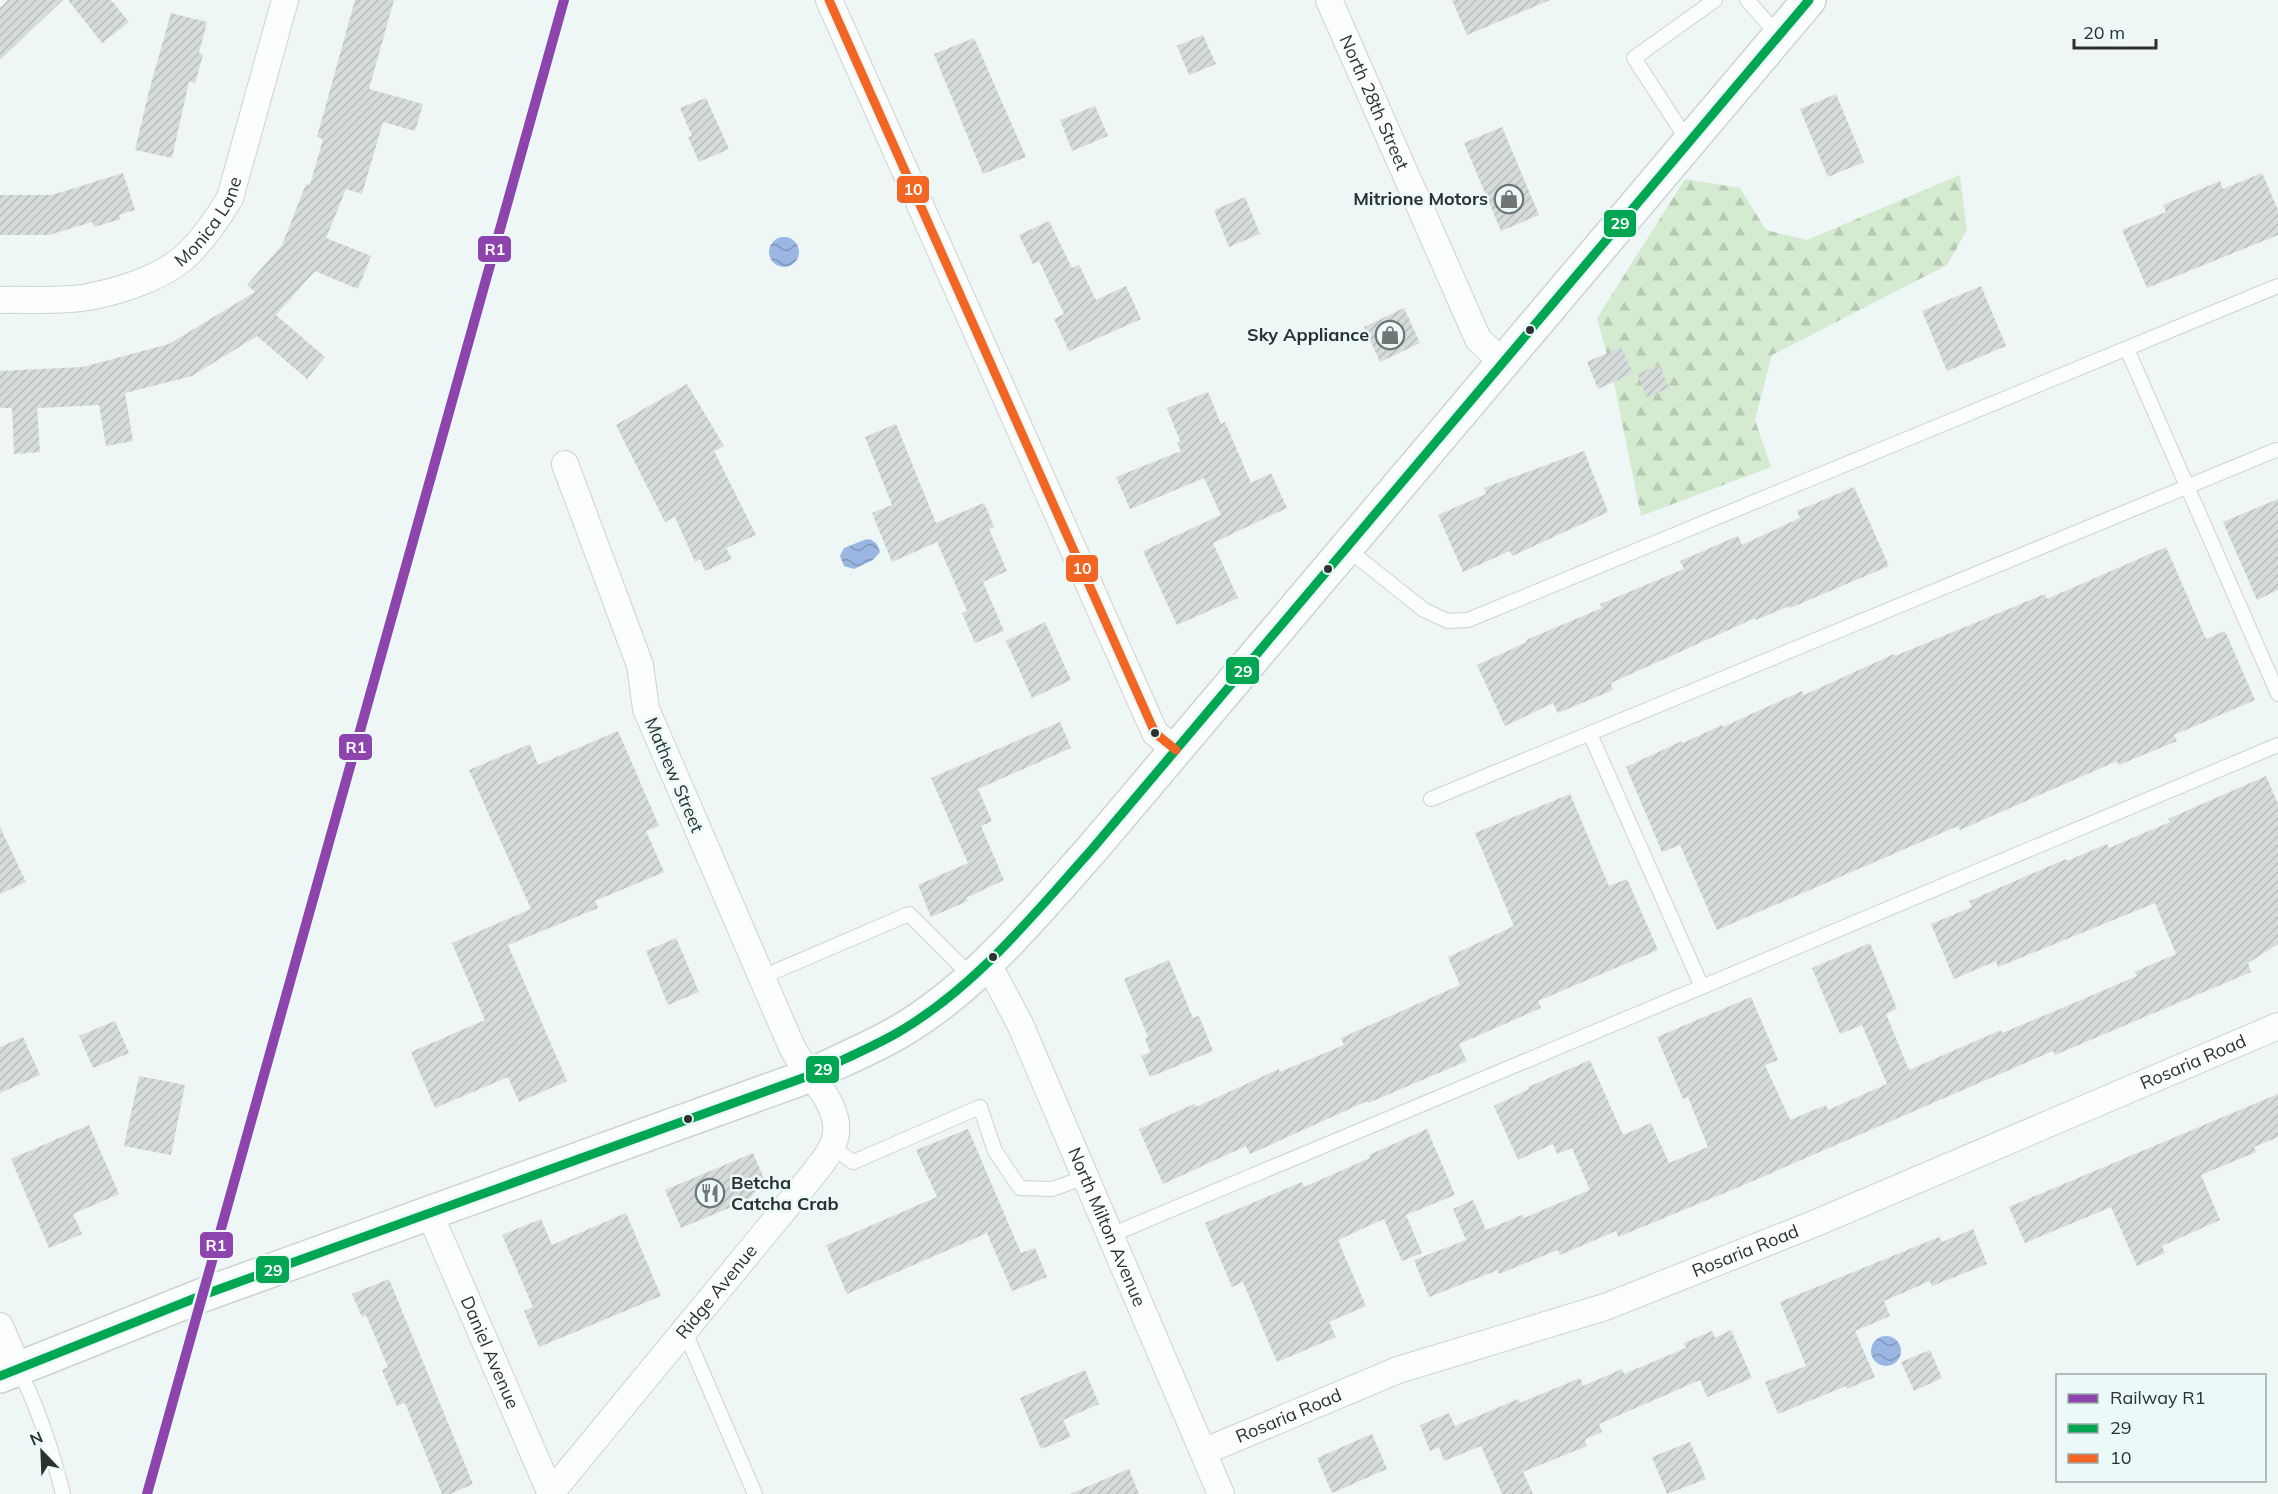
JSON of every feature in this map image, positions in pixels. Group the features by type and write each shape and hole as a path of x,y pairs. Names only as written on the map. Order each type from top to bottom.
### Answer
{"street":[{"name":"Monica Lane","path":"0,300 87,297 123,288 158,274 187,255 212,227 230,198 285,0"},
{"path":"829,0 1155,733 1176,750"},
{"name":"North 28th Street","path":"1329,0 1478,339 1503,363"},
{"path":"0,1326 9,1372 203,1295 811,1075 897,1033 928,1012 1016,934 1176,750 1809,0"},
{"name":"Mathew Street","path":"565,464 640,665 646,709 793,1048 811,1075"},
{"name":"North Milton Avenue","path":"979,969 1020,1024 1221,1494"},
{"name":"Rosaria Road","path":"1203,1452 1398,1370 1605,1307 1838,1214 2278,1026"},
{"path":"811,1075 834,1114 836,1126 832,1147"},
{"name":"Ridge Avenue","path":"550,1494 685,1332 806,1183 832,1147"},
{"name":"Daniel Avenue","path":"429,1212 550,1494"}],"lane":[{"path":"1689,142 1634,58 1715,0"},
{"path":"1747,0 1779,36"},
{"path":"1346,548 1424,610 1448,621 1468,620 2278,286"},
{"path":"2127,349 2278,694"},
{"path":"1431,799 2276,450"},
{"path":"1590,734 1702,987"},
{"path":"1111,1235 2278,745"},
{"path":"762,977 909,914 979,969"},
{"path":"832,1147 853,1162 980,1107 995,1152 1020,1188 1052,1189 1086,1177"},
{"path":"685,1332 755,1494"},
{"path":"9,1372 34,1400 63,1494"}],"green space":[{"path":"1960,175 1967,230 1947,265 1772,355 1755,420 1771,467 1641,516 1612,373 1597,318 1685,179 1740,188 1766,230 1807,240"}],"water":[{"path":"784,237 795,241 799,252 795,263 784,267 773,263 769,252 773,241"},
{"path":"870,539 877,544 880,552 873,560 854,569 844,566 840,556 844,548"},
{"path":"1886,1336 1897,1340 1901,1351 1897,1362 1886,1366 1875,1362 1871,1351 1875,1340"}],"building":[{"path":"8,0 63,0 0,60 0,8"},
{"path":"68,0 111,0 129,22 102,43"},
{"path":"355,0 394,0 369,89 423,104 415,131 383,122 362,194 346,189 326,238 371,256 358,289 315,271 276,315 325,357 307,379 257,336 192,376 125,393 133,441 106,446 99,405 37,408 40,452 14,454 12,408 0,408 0,371 83,367 169,344 255,292 247,285 282,245 306,184 310,185 323,139 317,137"},
{"path":"1452,0 1550,0 1467,35"},
{"path":"171,13 207,22 199,53 203,55 195,83 189,81 172,158 135,150"},
{"path":"1203,35 1216,64 1189,75 1177,46"},
{"path":"974,38 1026,157 983,174 934,54"},
{"path":"1836,94 1864,162 1828,177 1800,109"},
{"path":"706,98 729,149 699,162 688,137 692,136 680,108"},
{"path":"1095,106 1108,136 1072,151 1060,120"},
{"path":"1502,127 1539,215 1501,231 1464,143"},
{"path":"123,173 135,210 119,215 121,219 94,227 92,222 49,235 0,235 0,195 52,195"},
{"path":"2262,173 2278,210 2278,235 2147,288 2122,230 2166,212 2163,205 2220,181 2223,189"},
{"path":"1245,197 1260,234 1229,247 1214,210"},
{"path":"1049,221 1072,268 1079,265 1096,300 1126,286 1141,319 1069,351 1054,319 1064,314 1039,261 1033,264 1019,235"},
{"path":"1981,286 2006,346 1947,371 1922,311"},
{"path":"1404,308 1420,343 1380,362 1364,327"},
{"path":"1621,347 1633,373 1598,389 1587,362"},
{"path":"1659,365 1669,388 1647,397 1637,374"},
{"path":"687,384 724,446 714,451 756,535 726,548 732,559 705,571 700,559 695,562 675,517 665,522 616,425"},
{"path":"1208,392 1221,424 1225,422 1251,483 1271,473 1287,508 1213,543 1238,598 1177,625 1143,551 1221,515 1204,478 1130,509 1116,477 1181,451 1177,443 1180,441 1167,408"},
{"path":"896,424 936,523 984,503 994,527 989,529 1007,571 983,582 1004,631 975,643 962,613 967,611 937,542 892,562 872,513 892,505 865,437"},
{"path":"1584,451 1608,512 1512,556 1510,551 1463,572 1438,515 1486,494 1484,488"},
{"path":"1854,487 1889,566 1790,608 1789,606 1756,620 1755,618 1611,683 1613,690 1558,713 1553,703 1505,726 1477,665 1527,642 1526,640 1602,608 1600,604 1684,569 1680,561 1738,536 1742,545 1800,518 1797,511"},
{"path":"2278,499 2278,590 2257,600 2223,522"},
{"path":"2166,547 2206,639 2225,631 2255,700 2174,735 2177,741 2119,765 2117,761 1960,830 1958,826 1717,930 1680,845 1662,852 1626,767 1802,691 1804,695 1894,654 1895,656 2045,594 2047,599"},
{"path":"1045,622 1071,680 1032,698 1006,641"},
{"path":"1060,722 1071,748 978,789 992,821 981,826 1004,880 966,898 968,901 931,917 918,885 968,863 931,778"},
{"path":"618,731 659,826 646,831 664,872 595,901 598,908 508,945 567,1081 519,1102 508,1077 435,1108 411,1052 485,1020 452,943 531,909 469,770 530,744 538,765"},
{"path":"2266,776 2278,804 2278,944 2248,963 2251,972 2055,1055 2053,1051 1618,1237 1616,1231 1560,1255 1558,1250 1499,1274 1498,1270 1429,1297 1414,1260 1466,1240 1453,1209 1473,1200 1486,1230 1522,1215 1524,1218 1590,1190 1572,1148 1557,1154 1553,1144 1518,1160 1494,1106 1529,1089 1528,1087 1590,1060 1623,1135 1651,1123 1669,1163 1708,1147 1688,1097 1683,1099 1657,1037 1751,997 1778,1060 1765,1065 1790,1120 1826,1105 1828,1110 1887,1084 1862,1025 1840,1034 1812,968 1870,943 1897,1009 1886,1014 1909,1070 2001,1030 2002,1033 2060,1009 2137,976 2134,972 2176,954 2155,903 1998,967 1996,961 1954,979 1931,924 1972,907 1969,901 2066,859 2067,861 2107,844 2109,848"},
{"path":"1570,794 1609,886 1627,879 1658,950 1538,1001 1541,1008 1459,1044 1467,1061 1368,1103 1367,1101 1250,1154 1246,1146 1163,1184 1139,1129 1194,1104 1196,1107 1279,1069 1280,1072 1344,1045 1341,1038 1460,985 1448,957 1514,926 1475,833"},
{"path":"0,827 26,882 0,894"},
{"path":"676,938 699,992 668,1005 646,951"},
{"path":"1169,960 1193,1018 1199,1016 1213,1051 1150,1077 1141,1056 1150,1052 1145,1038 1148,1037 1124,979"},
{"path":"115,1021 129,1053 93,1068 79,1036"},
{"path":"23,1037 40,1075 0,1093 0,1047"},
{"path":"139,1076 185,1085 171,1155 124,1146"},
{"path":"2278,1094 2278,1137 2254,1147 2256,1152 2201,1175 2220,1220 2162,1246 2165,1253 2137,1266 2111,1207 2025,1243 2009,1207"},
{"path":"89,1125 119,1194 73,1214 82,1234 49,1248 11,1159"},
{"path":"968,1129 1021,1253 1035,1248 1047,1277 1012,1291 987,1233 847,1294 826,1245 937,1197 916,1150"},
{"path":"1427,1129 1455,1195 1406,1215 1422,1253 1402,1261 1384,1219 1338,1240 1366,1306 1329,1322 1336,1337 1277,1362 1243,1282 1232,1287 1205,1223 1302,1182 1304,1187 1370,1158 1369,1155"},
{"path":"753,1153 765,1181 748,1200 681,1228 665,1190"},
{"path":"626,1213 661,1296 539,1347 524,1311 533,1307 502,1235 541,1219 552,1245"},
{"path":"1973,1229 1987,1264 1932,1286 1930,1281 1884,1301 1890,1316 1855,1331 1875,1377 1847,1389 1846,1386 1778,1414 1765,1382 1806,1366 1780,1302 1939,1237 1942,1242"},
{"path":"389,1279 473,1484 450,1494 442,1494 405,1403 397,1406 382,1370 388,1367 366,1315 362,1317 352,1294"},
{"path":"1731,1330 1752,1378 1707,1397 1700,1380 1599,1424 1602,1432 1585,1439 1587,1446 1523,1472 1533,1494 1502,1494 1481,1446 1444,1461 1439,1447 1430,1451 1420,1425 1449,1413 1455,1426 1518,1399 1520,1403 1580,1378 1583,1386 1622,1369 1624,1374 1686,1348 1684,1343 1712,1331 1715,1338"},
{"path":"1930,1350 1942,1378 1914,1391 1901,1362"},
{"path":"1085,1370 1099,1404 1063,1420 1071,1437 1041,1449 1020,1398"},
{"path":"1372,1434 1387,1469 1332,1493 1317,1458"},
{"path":"1690,1442 1706,1479 1667,1494 1652,1457"},
{"path":"1129,1469 1139,1494 1070,1494"}],"rail line":[{"name":"R1","path":"147,1494 564,0"}],"transit line":[{"name":"10","path":"829,0 1155,733 1176,750"},
{"name":"29","path":"0,1376 203,1295 811,1075 886,1039 925,1015 978,972 1026,924 1093,848 1809,0"}],"place":[{"name":"Mitrione Motors","path":"1509,199"},
{"name":"Sky Appliance","path":"1390,335"},
{"name":"Betcha Catcha Crab","path":"710,1193"}]}
